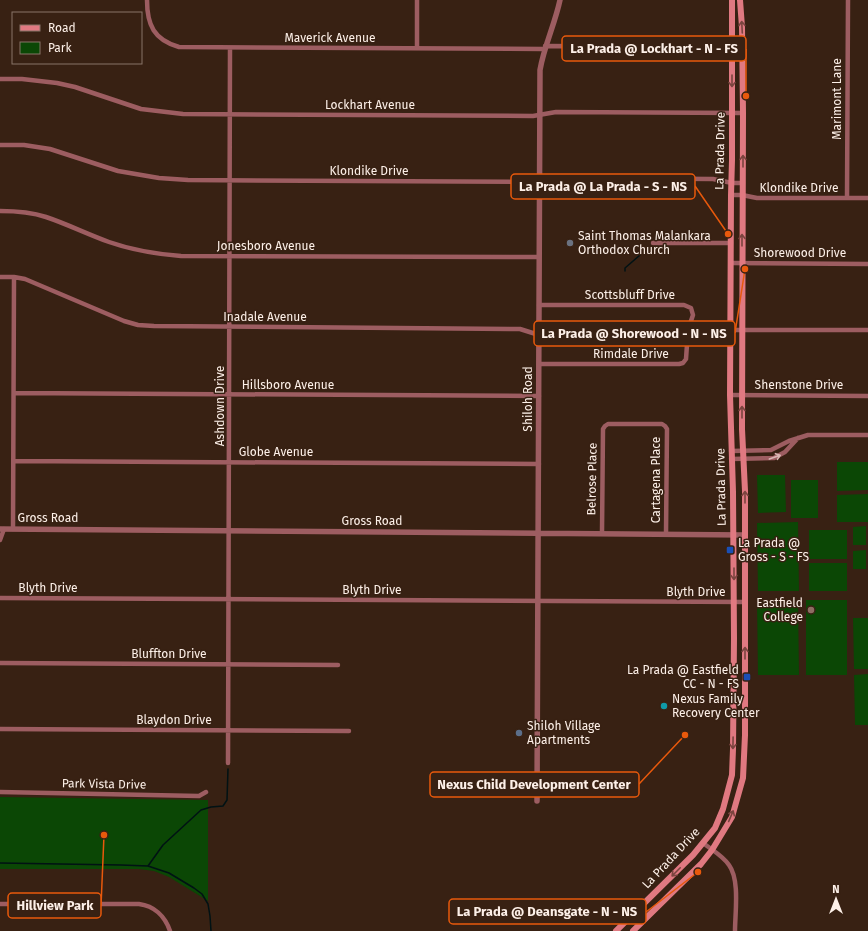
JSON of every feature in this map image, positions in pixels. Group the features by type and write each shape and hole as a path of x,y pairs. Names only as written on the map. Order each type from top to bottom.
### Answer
{"main road":[{"name":"La Prada Drive","path":"616,931 693,855 715,828 723,809 732,776 734,602 730,330 732,0"},
{"name":"La Prada Drive","path":"633,931 701,864 712,850 732,817 743,778 745,704 745,535 742,395 743,113 740,0"},
{"path":"733,704 745,704"},
{"path":"732,776 743,778"}],"street":[{"name":"Maverick Avenue","path":"147,0 149,22 158,36 170,45 179,47 742,47"},
{"path":"417,0 417,48"},
{"name":"Shiloh Road","path":"538,801 540,70 544,47 555,19 560,0"},
{"name":"Marimont Lane","path":"847,198 848,0"},
{"name":"Ashdown Drive","path":"228,763 230,530 230,48"},
{"name":"Lockhart Avenue","path":"0,79 22,79 57,83 75,87 141,109 183,114 539,115 556,112 743,113"},
{"name":"Klondike Drive","path":"0,145 24,145 50,149 66,153 104,167 138,175 188,180 539,181 554,178 713,179 743,184"},
{"name":"Klondike Drive","path":"731,195 742,195 757,198 868,198"},
{"name":"Jonesboro Avenue","path":"0,211 32,213 109,242 155,254 181,256 539,257"},
{"path":"653,243 731,243"},
{"name":"Shorewood Drive","path":"731,263 868,264"},
{"name":"Inadale Avenue","path":"0,277 25,279 124,321 138,325 520,329 539,335"},
{"path":"13,529 14,277"},
{"name":"Scottsbluff Drive","path":"539,305 684,305 691,308 693,312 690,325"},
{"path":"690,325 694,328 704,330 868,330"},
{"name":"Rimdale Drive","path":"539,364 683,363 686,360 687,336 690,325"},
{"name":"Hillsboro Avenue","path":"14,393 539,396"},
{"name":"Shenstone Drive","path":"730,395 868,396"},
{"name":"Belrose Place","path":"602,533 603,429 608,424 662,424 665,426"},
{"name":"Cartagena Place","path":"665,426 667,429 666,534"},
{"path":"731,451 770,450 799,437 813,434 868,435"},
{"path":"731,459 767,459 779,456 799,437"},
{"name":"Globe Avenue","path":"14,461 539,464"},
{"path":"0,540 2,529"},
{"name":"Gross Road","path":"2,529 745,535"},
{"name":"Blyth Drive","path":"0,598 745,602"},
{"name":"Bluffton Drive","path":"0,663 338,665"},
{"name":"Blaydon Drive","path":"0,729 349,731"},
{"name":"Park Vista Drive","path":"0,792 200,796 206,792"},
{"path":"703,843 730,866 735,877 735,931"},
{"path":"0,904 143,904 161,915 168,924 170,931"}],"green space":[{"path":"837,462 868,462 868,490 837,491"},
{"path":"757,475 785,475 786,512 758,513"},
{"path":"791,480 818,480 818,518 791,518"},
{"path":"868,494 868,522 837,522 837,495"},
{"path":"798,522 799,591 758,591 757,523"},
{"path":"866,526 866,545 853,545 853,527"},
{"path":"809,530 847,530 847,559 809,559"},
{"path":"866,550 866,569 853,569 853,551"},
{"path":"809,563 847,563 847,591 809,591"},
{"path":"798,600 799,675 758,675 757,601"},
{"path":"806,600 847,600 847,675 806,675"},
{"path":"853,618 868,618 868,669 854,669"},
{"path":"868,674 868,725 855,725 854,675"},
{"path":"0,797 208,800 208,901 169,877 154,871 139,869 0,869"}],"waterway":[{"path":"625,271 625,268 647,249"},
{"path":"148,866 163,845 201,810 223,806 227,800 228,769"},
{"path":"0,863 148,866 169,873 202,894 208,904 211,931"}],"place":[{"name":"La Prada @ Lockhart - N - FS","path":"746,96"},
{"name":"La Prada @ La Prada - S - NS","path":"728,234"},
{"name":"Saint Thomas Malankara Orthodox Church","path":"570,243"},
{"name":"La Prada @ Shorewood - N - NS","path":"745,269"},
{"name":"La Prada @ Gross - S - FS","path":"730,550"},
{"name":"Eastfield College","path":"811,610"},
{"name":"La Prada @ Eastfield CC - N - FS","path":"747,677"},
{"name":"Nexus Family Recovery Center","path":"664,706"},
{"name":"Shiloh Village Apartments","path":"519,733"},
{"name":"Nexus Child Development Center","path":"685,735"},
{"name":"Hillview Park","path":"104,835"},
{"name":"La Prada @ Deansgate - N - NS","path":"698,872"}]}
